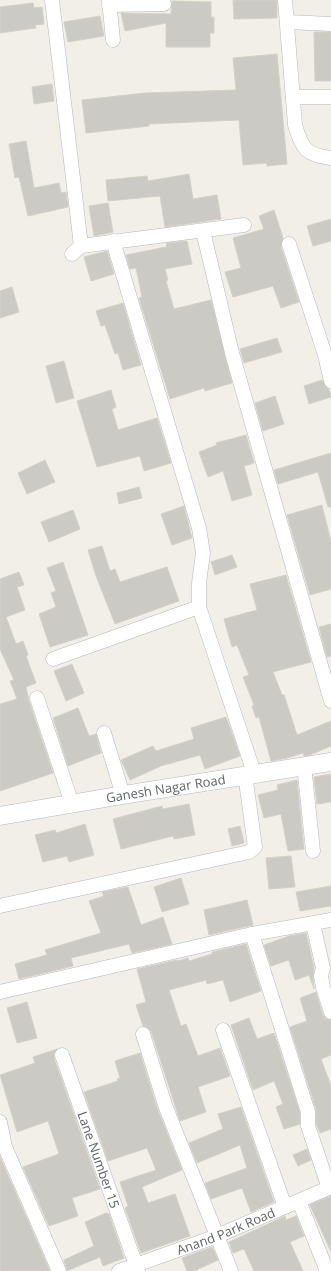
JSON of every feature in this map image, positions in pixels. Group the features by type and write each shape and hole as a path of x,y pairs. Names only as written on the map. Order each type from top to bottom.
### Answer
{"street":[{"path":"52,0 77,250 113,241 244,226"},
{"path":"285,0 295,125 300,143 308,153 331,158"},
{"path":"113,40 109,2 164,4"},
{"path":"287,22 331,24"},
{"path":"293,97 331,96"},
{"path":"203,231 232,353 331,700"},
{"path":"0,906 249,852 255,847 250,774 199,607 199,583 203,553 199,528 113,241"},
{"path":"289,244 331,381"},
{"path":"53,659 199,607"},
{"path":"37,698 72,804"},
{"path":"104,734 123,794"},
{"name":"Ganesh Nagar Road","path":"0,816 123,794 331,762"},
{"path":"304,766 313,851"},
{"path":"0,992 252,934 331,920"},
{"path":"313,924 323,968 321,976 323,987 331,1012"},
{"path":"252,934 308,1112 308,1126 330,1188"},
{"path":"223,1030 285,1207"},
{"path":"143,1034 165,1105 231,1271"},
{"name":"Lane Number 15","path":"62,1055 137,1268"},
{"path":"0,1122 3,1147 59,1271"},
{"name":"Anand Park Road","path":"119,1271 137,1268 330,1188"},
{"path":"299,1202 327,1271"}],"building":[{"path":"233,0 277,0 277,18 234,19"},
{"path":"172,1 211,2 211,17 214,17 214,33 210,33 210,47 166,47 166,23 125,31 121,13 171,14"},
{"path":"33,3 34,8 42,7 44,24 35,25 36,28 0,33 0,7"},
{"path":"100,16 104,36 68,42 64,22"},
{"path":"314,32 331,32 331,81 315,81"},
{"path":"277,54 287,164 267,166 267,163 243,165 239,120 149,124 149,126 86,133 82,100 145,93 236,90 233,58"},
{"path":"52,84 54,101 34,104 32,87"},
{"path":"26,141 34,188 59,183 61,193 66,192 68,207 28,216 19,177 15,178 9,144"},
{"path":"189,174 193,199 217,195 221,219 165,227 160,196 108,201 106,180 147,176 148,181"},
{"path":"108,203 113,232 94,236 89,206"},
{"path":"274,210 283,238 281,247 299,302 281,308 273,286 233,297 225,272 241,268 233,238 264,229 259,216"},
{"path":"331,219 331,241 313,246 307,226"},
{"path":"187,241 192,264 165,269 168,280 166,281 174,309 211,300 232,383 205,391 204,388 170,399 139,298 142,297 136,268 130,269 126,255 166,247 167,243"},
{"path":"107,251 114,274 91,281 84,257"},
{"path":"12,287 19,312 0,318 0,291"},
{"path":"123,303 141,365 123,370 118,353 115,354 105,325 101,326 96,311"},
{"path":"277,338 282,352 244,363 240,349"},
{"path":"64,361 74,398 56,403 46,366"},
{"path":"322,380 325,386 329,389 331,397 309,404 304,386"},
{"path":"111,390 116,407 112,409 118,430 157,418 171,463 144,471 140,456 97,467 77,401"},
{"path":"275,396 284,424 263,431 255,403"},
{"path":"246,435 254,463 244,466 252,495 232,501 223,471 208,477 199,452 217,445 216,443"},
{"path":"331,453 331,507 328,507 318,472 278,484 274,470"},
{"path":"45,460 55,482 27,494 18,473"},
{"path":"139,487 142,498 119,504 117,493"},
{"path":"322,505 331,542 331,589 310,595 287,515"},
{"path":"184,506 192,538 172,545 161,514"},
{"path":"73,510 80,529 49,542 41,522"},
{"path":"102,546 110,571 115,569 120,582 167,567 179,601 115,624 96,576 88,550"},
{"path":"232,555 237,567 215,575 211,562"},
{"path":"63,562 88,635 50,647 39,614 56,607 51,593 56,591 47,568"},
{"path":"19,572 24,585 17,587 25,610 6,617 16,644 23,641 28,655 26,656 36,683 26,687 29,701 53,773 0,791 0,704 17,699 10,681 14,680 0,649 0,579"},
{"path":"286,575 311,662 273,672 282,695 284,695 297,735 331,721 331,746 310,755 304,756 303,753 271,761 259,717 256,718 252,706 254,705 243,677 249,675 237,645 232,647 224,619 257,610 250,584"},
{"path":"331,624 331,656 327,657 319,627"},
{"path":"72,664 84,693 66,701 54,671"},
{"path":"78,708 89,736 96,734 101,753 68,766 53,718"},
{"path":"226,717 240,756 205,769 200,755 161,766 130,780 121,760 153,746 156,751 194,739 191,728"},
{"path":"331,774 331,802 317,804 314,777"},
{"path":"297,780 304,849 288,851 281,814 264,818 258,795 278,790 277,785"},
{"path":"189,804 195,835 174,839 173,836 121,849 113,819 162,806 163,809"},
{"path":"85,824 94,855 69,862 67,856 43,862 35,835 55,830 56,833"},
{"path":"240,826 244,843 232,846 228,829"},
{"path":"291,856 295,887 269,889 266,858"},
{"path":"181,878 189,904 162,912 154,887"},
{"path":"331,886 331,906 300,911 296,892"},
{"path":"128,887 141,925 163,917 172,944 132,953 129,944 71,958 73,966 19,979 15,964 47,955 45,950 101,933 89,901 104,896 102,892"},
{"path":"247,900 253,925 209,935 204,910"},
{"path":"306,933 314,968 314,989 309,975 295,980 289,960 271,966 264,945 289,936"},
{"path":"246,944 261,991 230,1002 223,980 207,984 206,980 169,990 181,1026 186,1024 198,1056 220,1048 230,1076 198,1087 206,1112 180,1121 151,1031 143,1026 136,1005 146,1002 137,969 188,958 189,961 212,954 212,952"},
{"path":"316,992 323,1015 326,1019 331,1020 331,1055 321,1059 331,1086 331,1129 320,1133 316,1123 316,1109 290,1027 307,1021 300,998"},
{"path":"27,1002 37,1038 17,1043 7,1008"},
{"path":"249,1018 257,1039 274,1033 300,1113 300,1124 284,1129 276,1107 283,1104 274,1081 253,1090 231,1025"},
{"path":"57,1049 54,1053 54,1058 100,1189 72,1198 78,1216 49,1226 23,1167 59,1154 48,1121 17,1132 0,1075 35,1063 33,1057"},
{"path":"140,1053 157,1108 182,1170 142,1187 148,1203 175,1194 190,1236 141,1253 125,1208 128,1206 120,1182 156,1170 147,1148 108,1161 84,1092 118,1081 117,1079 120,1078 115,1061"},
{"path":"241,1107 274,1202 251,1212 242,1188 211,1199 205,1183 247,1168 240,1145 197,1163 189,1143 223,1129 218,1114"},
{"path":"307,1149 311,1160 298,1166 293,1155"},
{"path":"0,1157 50,1271 0,1271"},
{"path":"331,1196 331,1252 310,1205"},
{"path":"106,1213 109,1214 124,1258 103,1266 100,1257 67,1271 64,1260 94,1246 85,1222"},
{"path":"285,1216 286,1220 296,1216 304,1236 290,1242 303,1271 254,1271 244,1249 233,1253 229,1242"},
{"path":"212,1247 218,1260 194,1271 187,1271 182,1258"}]}
